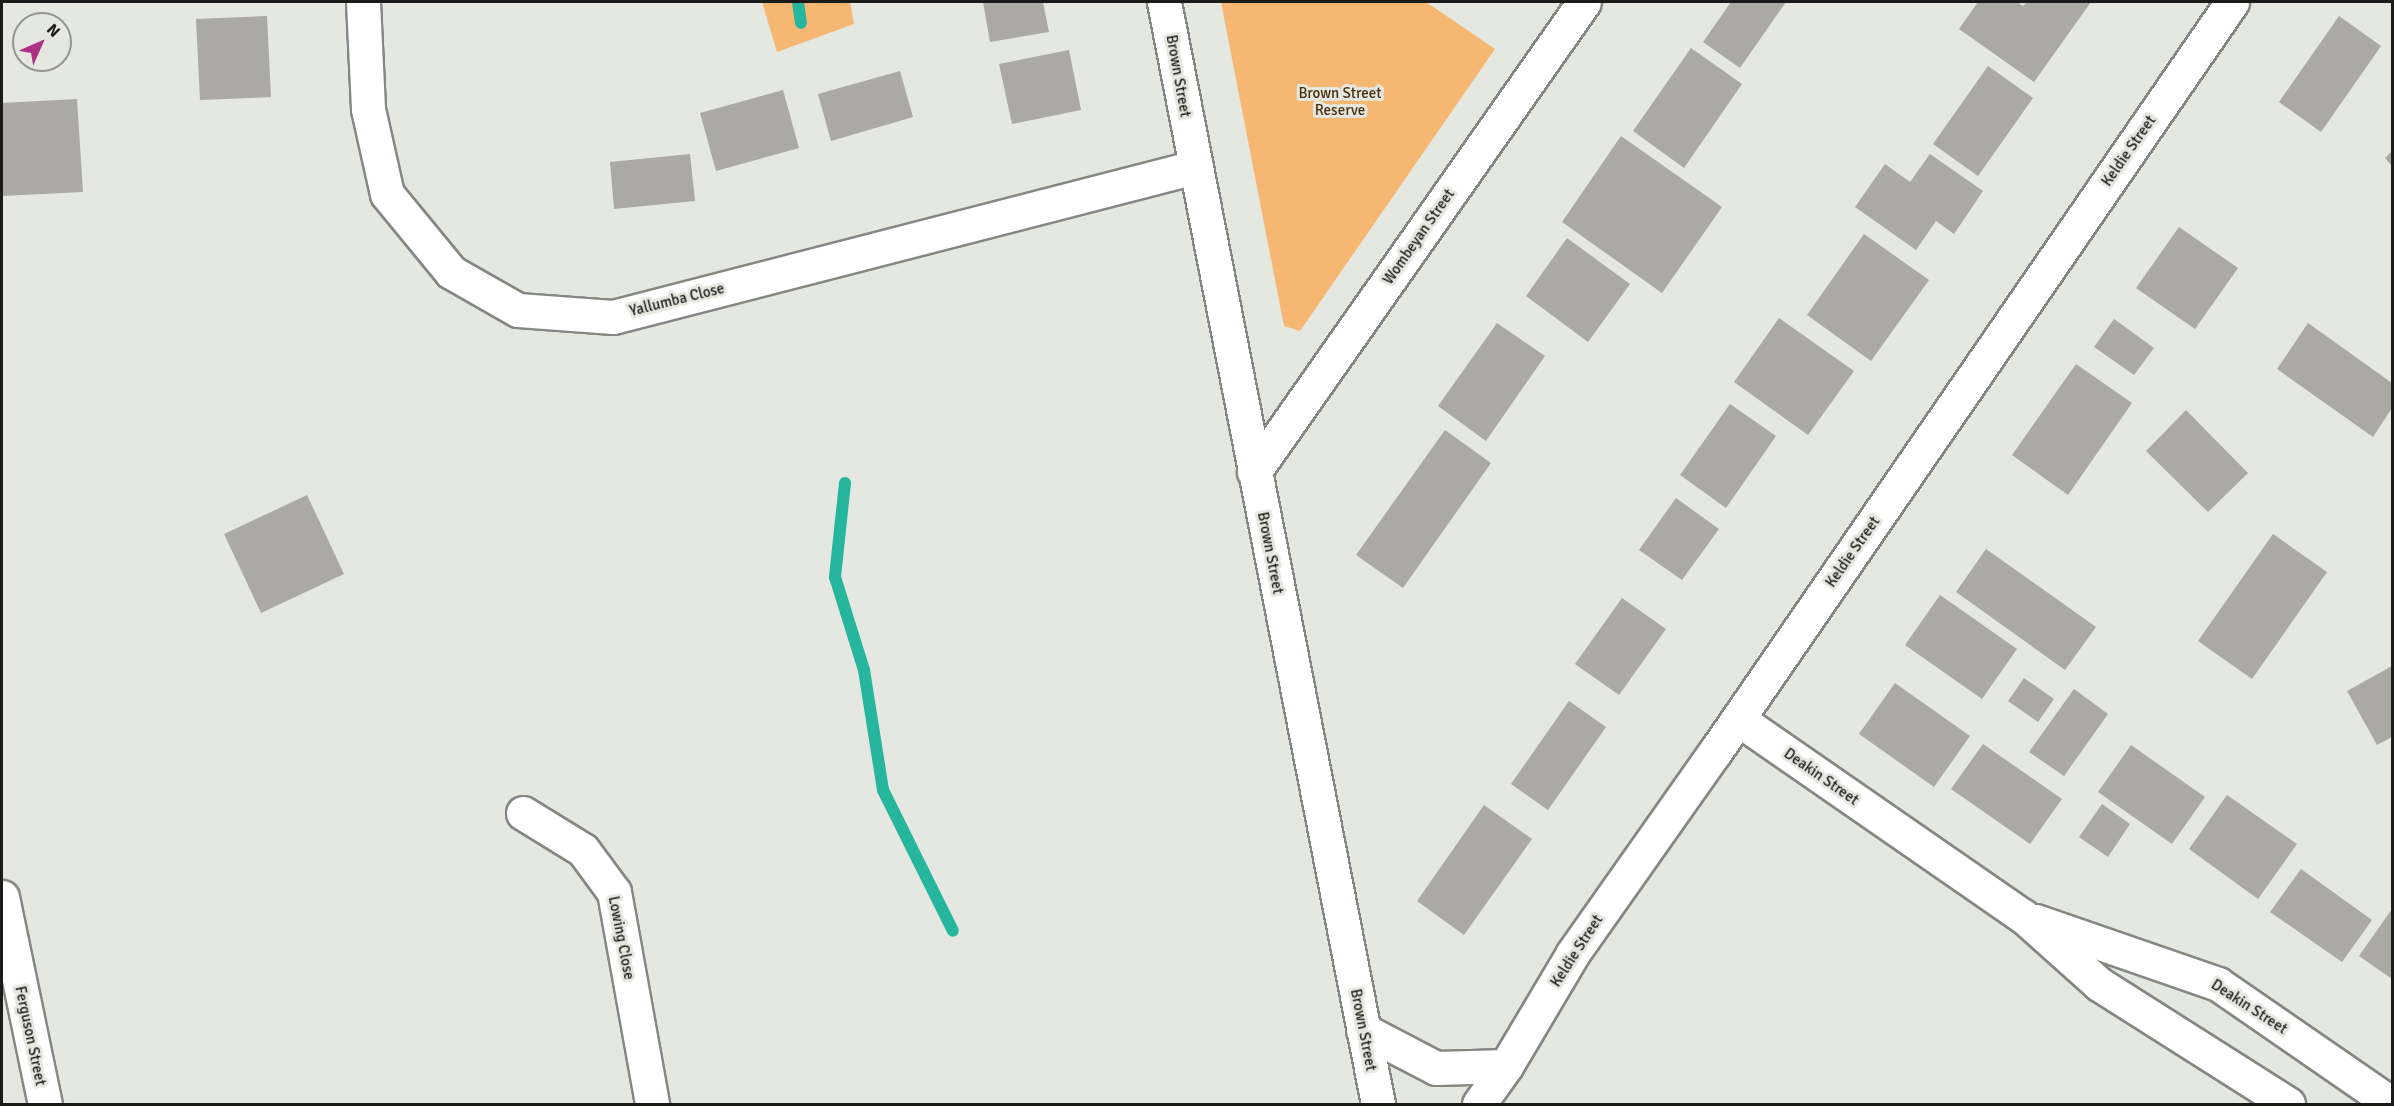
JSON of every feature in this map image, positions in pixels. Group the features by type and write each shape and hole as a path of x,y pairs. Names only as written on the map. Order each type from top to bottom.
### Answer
{"street":[{"name":"Yallumba Close","path":"363,2 368,109 387,194 451,272 518,310 613,316 1195,167"},
{"name":"Brown Street","path":"1164,2 1378,1104"},
{"name":"Wombeyan Street","path":"1254,472 1584,2"},
{"name":"Keldie Street","path":"1479,1104 1506,1066 1573,953 1738,719 2232,2"},
{"name":"Deakin Street","path":"1738,719 2023,916 2099,984 2288,1104"},
{"name":"Lowing Close","path":"523,813 583,850 614,892 652,1104"},
{"name":"Ferguson Street","path":"2,897 45,1104"},
{"name":"Deakin Street","path":"2023,916 2218,984 2392,1104"},
{"path":"1363,1030 1436,1068 1506,1066"}],"green space":[{"path":"762,2 850,2 854,24 777,52"},
{"name":"Brown Street Reserve","path":"1221,2 1426,2 1495,49 1300,331 1284,326"}],"building":[{"path":"983,2 1043,2 1049,32 990,42"},
{"path":"1731,2 1786,2 1740,68 1703,42"},
{"path":"1978,2 2017,2 2023,6 2027,2 2091,2 2034,82 1959,29"},
{"path":"267,16 271,97 200,100 196,19"},
{"path":"2339,16 2381,46 2321,132 2279,102"},
{"path":"1691,48 1742,84 1684,168 1633,131"},
{"path":"1069,50 1081,110 1012,124 999,64"},
{"path":"1988,66 2033,98 1978,176 1933,144"},
{"path":"900,71 913,117 831,141 818,94"},
{"path":"783,90 799,148 716,171 700,113"},
{"path":"77,99 83,192 2,196 2,103"},
{"path":"1621,136 1722,207 1662,293 1562,222"},
{"path":"2392,151 2392,166 2385,158"},
{"path":"690,154 695,201 614,209 610,162"},
{"path":"1930,154 1983,191 1954,234 1936,221 1916,250 1855,207 1885,164 1910,182"},
{"path":"2179,227 2238,268 2195,329 2136,288"},
{"path":"1864,234 1929,280 1871,361 1807,315"},
{"path":"1567,238 1630,284 1588,342 1526,296"},
{"path":"1779,318 1854,371 1808,435 1734,382"},
{"path":"2114,319 2154,348 2134,375 2094,347"},
{"path":"1497,323 1545,356 1486,441 1438,406"},
{"path":"2308,323 2392,383 2392,408 2373,437 2277,369"},
{"path":"2076,364 2132,403 2068,495 2012,455"},
{"path":"1730,404 1776,436 1726,508 1680,475"},
{"path":"2186,410 2248,473 2208,512 2146,451"},
{"path":"1445,430 1491,463 1403,588 1356,555"},
{"path":"307,495 344,574 261,613 224,534"},
{"path":"1676,498 1719,529 1682,580 1639,550"},
{"path":"2273,534 2327,572 2252,679 2198,641"},
{"path":"1986,549 2096,627 2065,670 1956,592"},
{"path":"1940,595 2017,649 1982,699 1905,645"},
{"path":"1622,598 1666,629 1619,695 1575,664"},
{"path":"2392,666 2392,737 2377,745 2347,691"},
{"path":"2024,678 2054,699 2038,722 2008,701"},
{"path":"1895,683 1970,736 1934,787 1859,734"},
{"path":"2074,689 2108,714 2064,776 2029,752"},
{"path":"1569,701 1606,727 1548,810 1511,784"},
{"path":"1983,744 2062,799 2030,844 1951,789"},
{"path":"2131,745 2205,797 2172,844 2098,792"},
{"path":"2227,795 2297,844 2258,899 2189,849"},
{"path":"2102,804 2130,824 2108,857 2079,837"},
{"path":"1484,805 1532,839 1464,935 1417,901"},
{"path":"2301,869 2372,920 2342,962 2270,912"},
{"path":"2392,909 2392,979 2359,956"}],"waterway":[{"path":"798,2 801,23"},
{"path":"845,483 835,577 864,670 883,790 953,931"}]}
